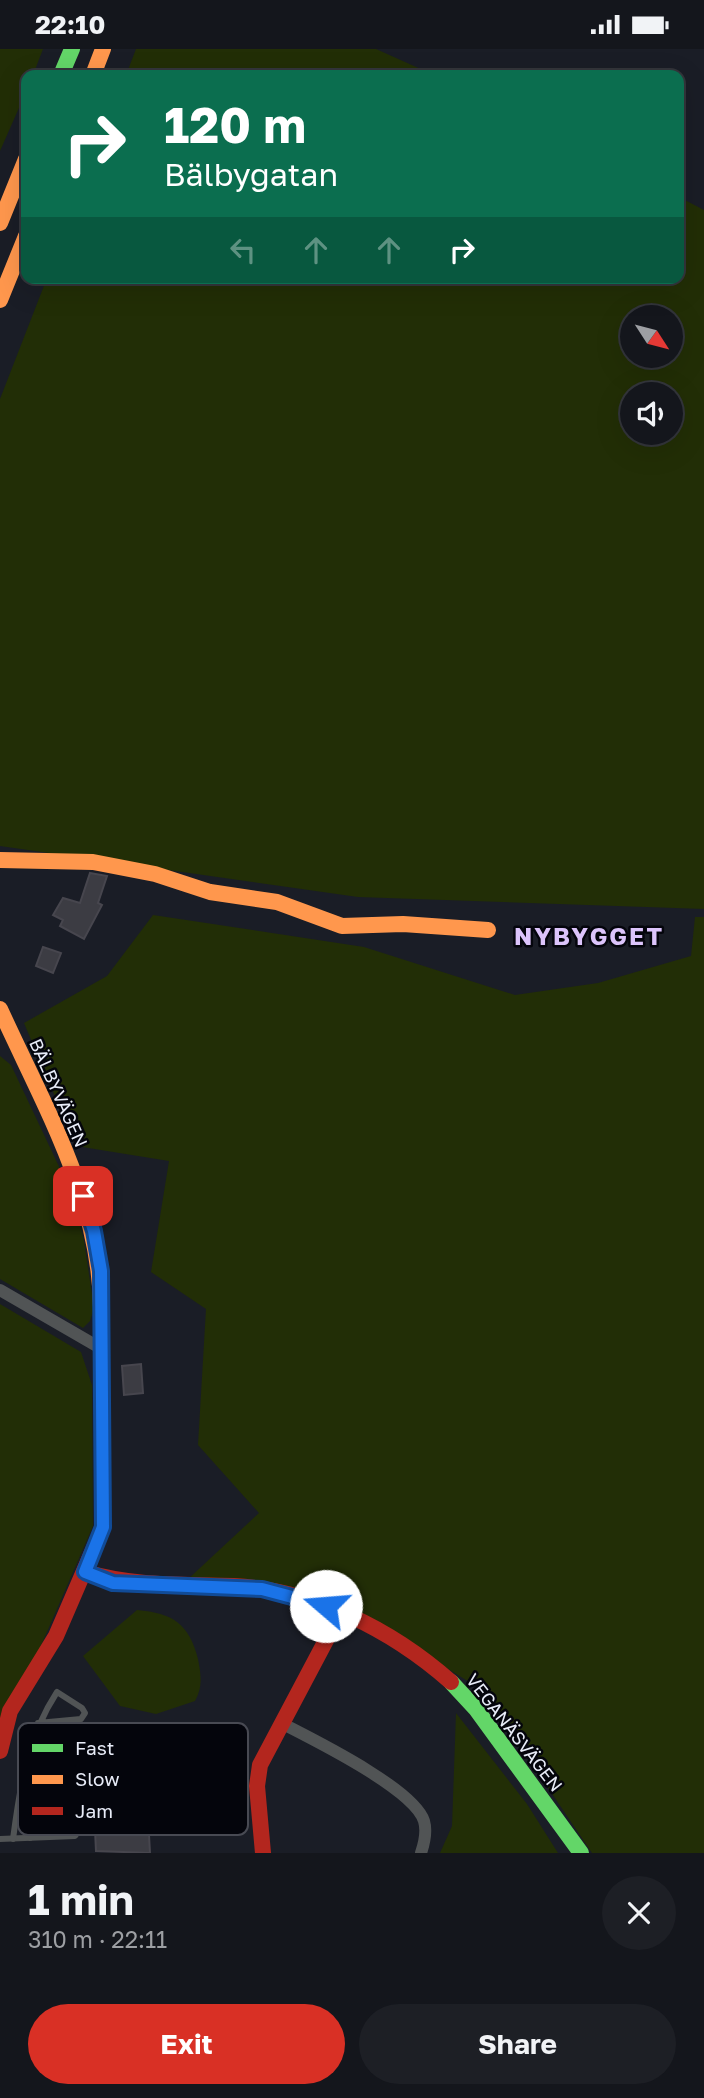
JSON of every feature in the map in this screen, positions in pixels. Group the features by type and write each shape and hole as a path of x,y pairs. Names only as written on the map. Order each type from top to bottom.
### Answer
{"main road":[{"path":"63,70 72,49"},
{"path":"95,70 103,49"},
{"path":"0,223 21,171"},
{"path":"0,300 21,248"},
{"path":"0,860 93,862 155,874 210,892 277,902 342,926 403,924 488,930"},
{"name":"BÄLBYVÄGEN","path":"0,1009 91,1220 101,1271 103,1527 85,1572"},
{"path":"0,1751 10,1711 56,1636 85,1572"},
{"name":"VEGANÄSVÄGEN","path":"85,1572 113,1583 155,1587 211,1585 281,1592 341,1612 394,1638 456,1687 581,1853"},
{"path":"263,1853 257,1786 260,1765 341,1612"}],"street":[{"path":"0,1290 102,1349"},
{"path":"283,1724 351,1760 404,1796 424,1820 425,1843 421,1853"}],"lane":[{"path":"57,1692 82,1708 85,1713 81,1719 38,1723 57,1692"},
{"path":"13,1839 18,1803"},
{"path":"0,1839 76,1835"}],"green space":[{"path":"0,49 43,49 35,70 21,70 21,103 0,151"},
{"path":"136,49 376,49 423,70 128,70"},
{"path":"684,200 704,210 704,909 358,897 0,846 0,399 45,284 684,284"},
{"path":"153,915 364,947 515,995 598,983 691,956 695,917 704,917 704,1853 592,1853 482,1690 345,1605 186,1581 259,1513 198,1445 206,1309 151,1272 169,1161 76,1146 24,1023 107,976"},
{"path":"0,1056 11,1065 72,1194 84,1241 94,1308 90,1321 83,1328 0,1279"},
{"path":"0,1304 81,1352 92,1385 93,1526 0,1740"},
{"path":"137,1610 170,1618 190,1637 198,1659 200,1676 195,1701 156,1714 120,1706 83,1656"},
{"path":"456,1713 527,1804 558,1853 440,1853 452,1826"}],"building":[{"path":"90,873 107,876 98,903 102,905 84,939 60,926 63,920 53,915 63,898 80,903"},
{"path":"43,947 61,953 53,973 36,966"},
{"path":"141,1364 143,1393 124,1395 122,1366"},
{"path":"95,1835 149,1835 150,1853 96,1851"}],"traffic: fast":[{"path":"63,70 72,49"},
{"path":"451,1682 476,1709 581,1853"}],"traffic: slow":[{"path":"95,70 103,49"},
{"path":"0,223 21,171"},
{"path":"0,300 21,248"},
{"path":"0,860 93,862 155,874 210,892 277,902 342,926 403,924 488,930"},
{"path":"0,1009 51,1117 80,1191 98,1267 101,1307"}],"traffic: jam":[{"path":"0,1751 10,1711 56,1636 103,1527 101,1307"},
{"path":"85,1572 122,1580 234,1586 294,1596 350,1616 377,1630 403,1645 451,1682"},
{"path":"263,1853 257,1786 260,1765 341,1612"}],"district":[{"name":"NYBYGGET","path":"589,937"}],"route":[{"path":"83,1196 94,1231 101,1271 100,1437 103,1527 85,1572 113,1583 155,1587 211,1585 262,1589 326,1606"}]}
